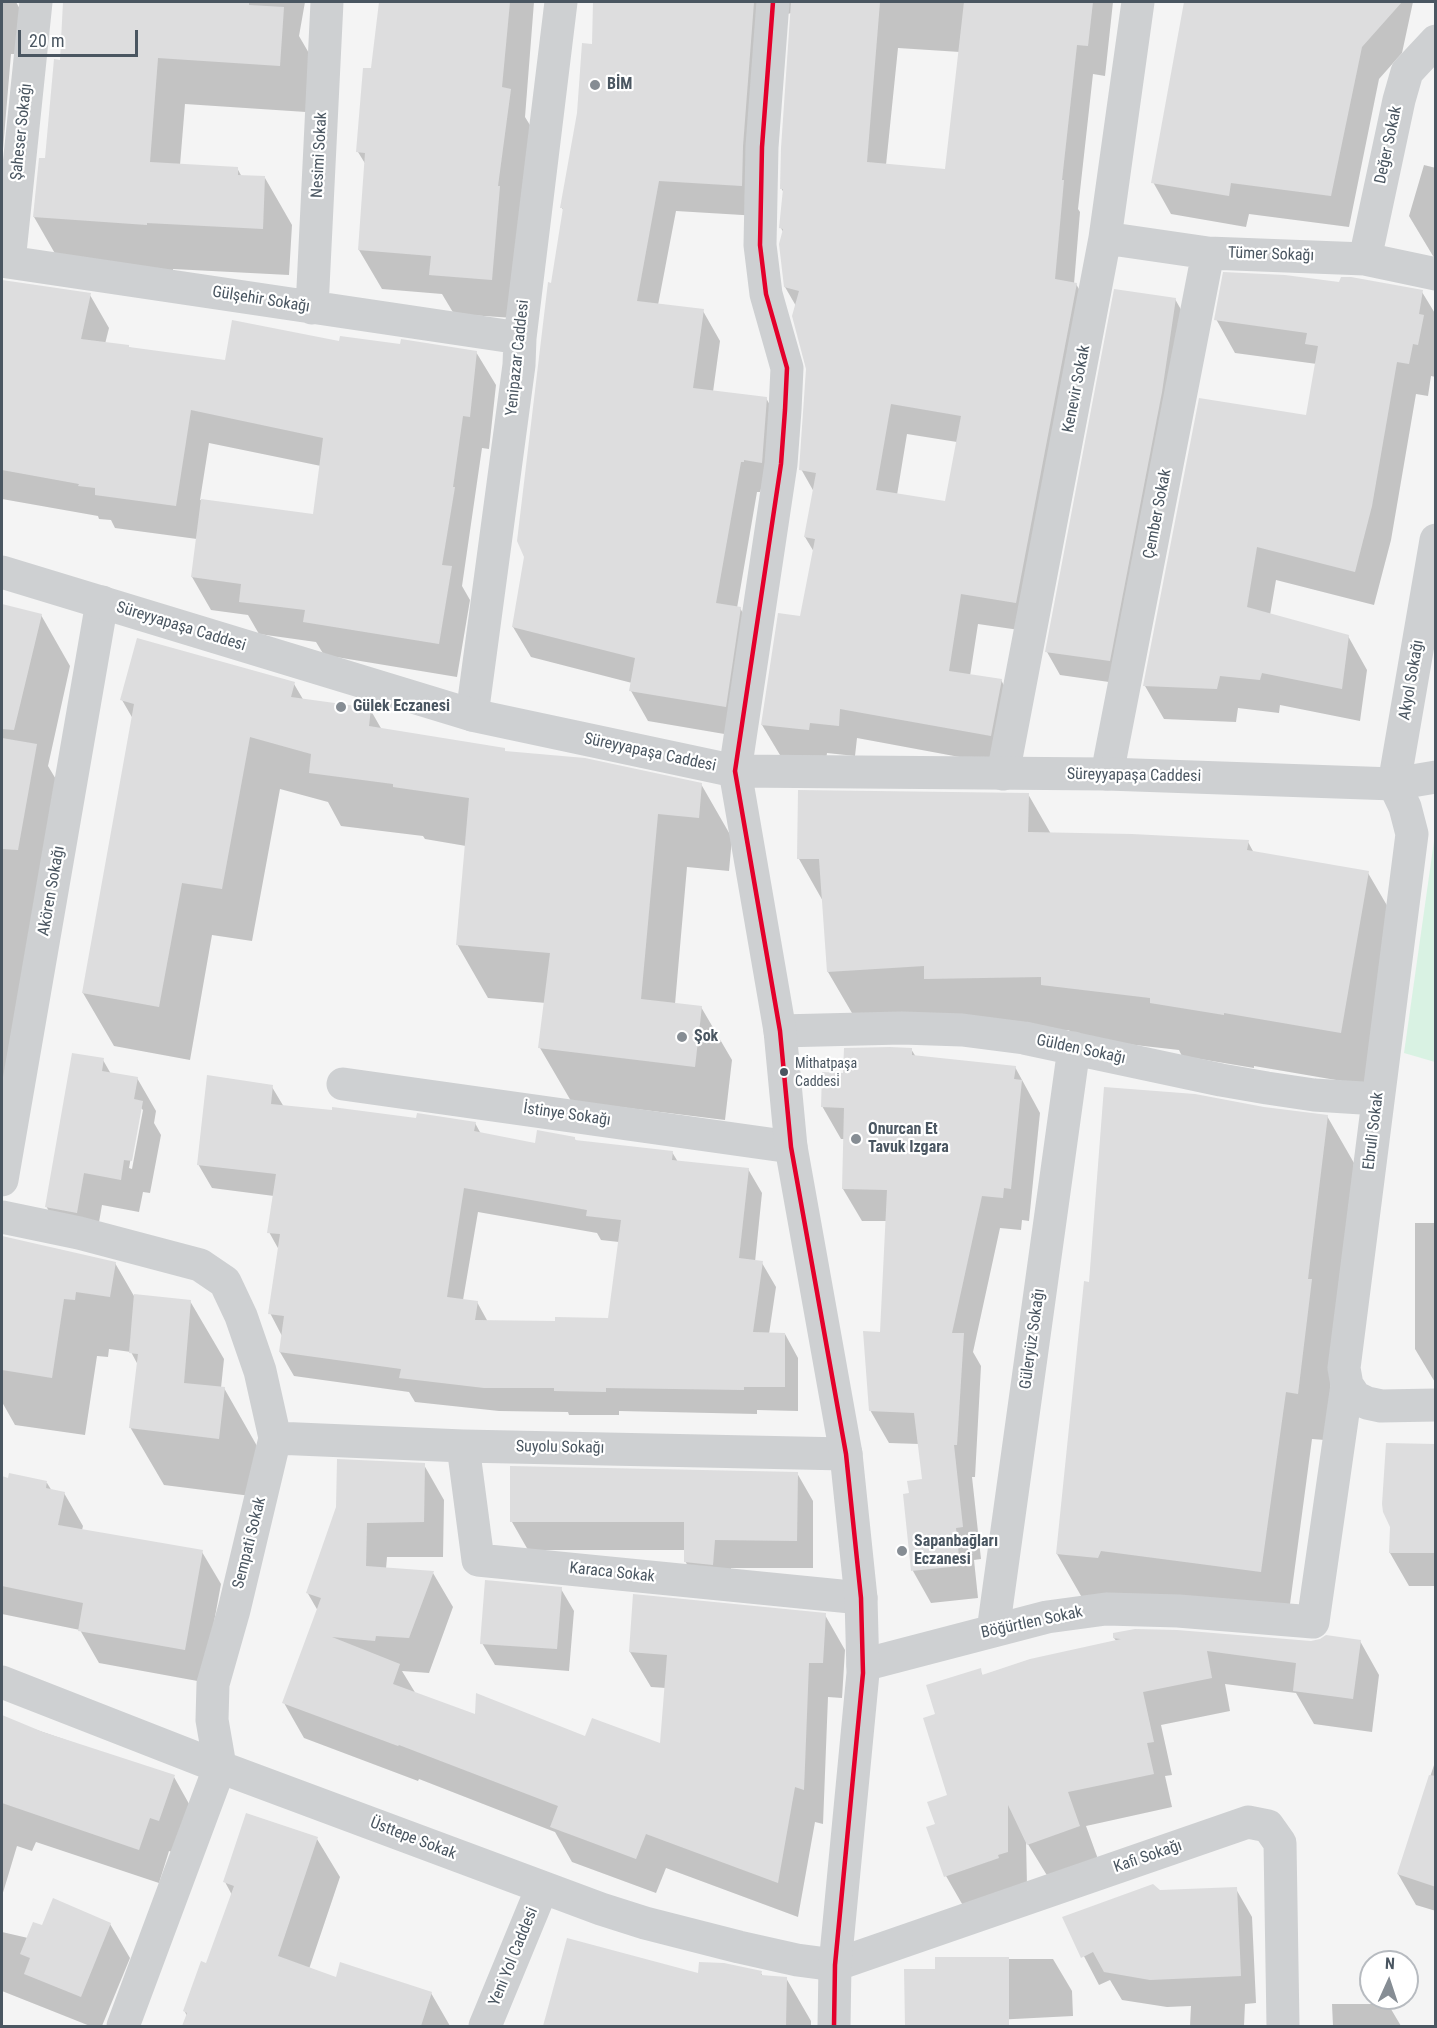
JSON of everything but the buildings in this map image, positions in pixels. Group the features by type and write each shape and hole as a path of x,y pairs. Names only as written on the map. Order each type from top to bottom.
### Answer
{"street":[{"name":"Şaheser Sokağı","path":"5,261 36,2"},
{"name":"Nesimi Sokak","path":"312,308 327,2"},
{"name":"Yenipazar Caddesi","path":"472,715 519,365 520,338 561,2"},
{"path":"773,2 762,147 760,245 766,294 787,368 785,410 781,464 735,771 780,1032 791,1147 846,1454 861,1598 863,1665 835,1965 834,2026"},
{"name":"Kenevir Sokak","path":"1003,774 1105,238 1138,2"},
{"name":"Değer Sokak","path":"1365,259 1407,72 1436,41"},
{"name":"Tümer Sokağı","path":"1105,238 1208,253 1365,259 1436,274"},
{"name":"Çember Sokak","path":"1107,774 1208,253"},
{"name":"Gülşehir Sokağı","path":"5,261 520,338"},
{"name":"Akyol Sokağı","path":"1394,784 1436,540"},
{"name":"Süreyyapaşa Caddesi","path":"2,572 472,715 735,771 1107,774 1394,784 1436,777"},
{"name":"Akören Sokağı","path":"2,1180 102,602"},
{"name":"Süreyyapaşa Caddesi","path":"1394,784 1436,801"},
{"name":"Ebruli Sokak","path":"1313,1622 1347,1385 1344,1368 1412,834 1405,807 1394,784"},
{"name":"Gülden Sokağı","path":"780,1032 902,1028 962,1030 1024,1038 1221,1080 1314,1095 1378,1099"},
{"name":"Güleryüz Sokağı","path":"993,1631 1074,1048"},
{"name":"İstinye Sokağı","path":"343,1084 791,1147"},
{"name":"Sempati Sokak","path":"2,1217 79,1233 200,1264 225,1282 241,1316 260,1371 275,1438 234,1610 213,1684 212,1720 220,1766"},
{"path":"1347,1385 1354,1397 1367,1403 1381,1406 1436,1405"},
{"name":"Suyolu Sokağı","path":"275,1438 463,1446 846,1454"},
{"name":"Karaca Sokak","path":"463,1446 478,1560 861,1598"},
{"name":"Böğürtlen Sokak","path":"863,1665 1047,1617 1106,1609 1178,1611 1313,1622"},
{"name":"Üsttepe Sokak","path":"2,1682 542,1888 634,1920 797,1960 835,1965"},
{"path":"123,2026 220,1766"},
{"name":"Kafi Sokağı","path":"835,1965 1248,1822 1268,1826 1280,1844 1283,2026"},
{"name":"Yeni Yol Caddesi","path":"485,2026 542,1888"}],"green space":[{"path":"1436,835 1435,1062 1404,1053"}],"transit line":[{"path":"773,2 762,147 760,245 766,294 787,368 785,410 781,464 735,771 780,1031 791,1147 846,1454 861,1598 863,1673 835,1965 834,2026"}],"place":[{"name":"BİM","path":"595,85"},
{"name":"Gülek Eczanesi","path":"341,707"},
{"name":"Şok","path":"682,1037"},
{"name":"Mi̇thatpaşa Caddesi̇","path":"784,1072"},
{"name":"Onurcan Et Tavuk Izgara","path":"856,1139"},
{"name":"Sapanbağları Eczanesi","path":"902,1551"}]}
